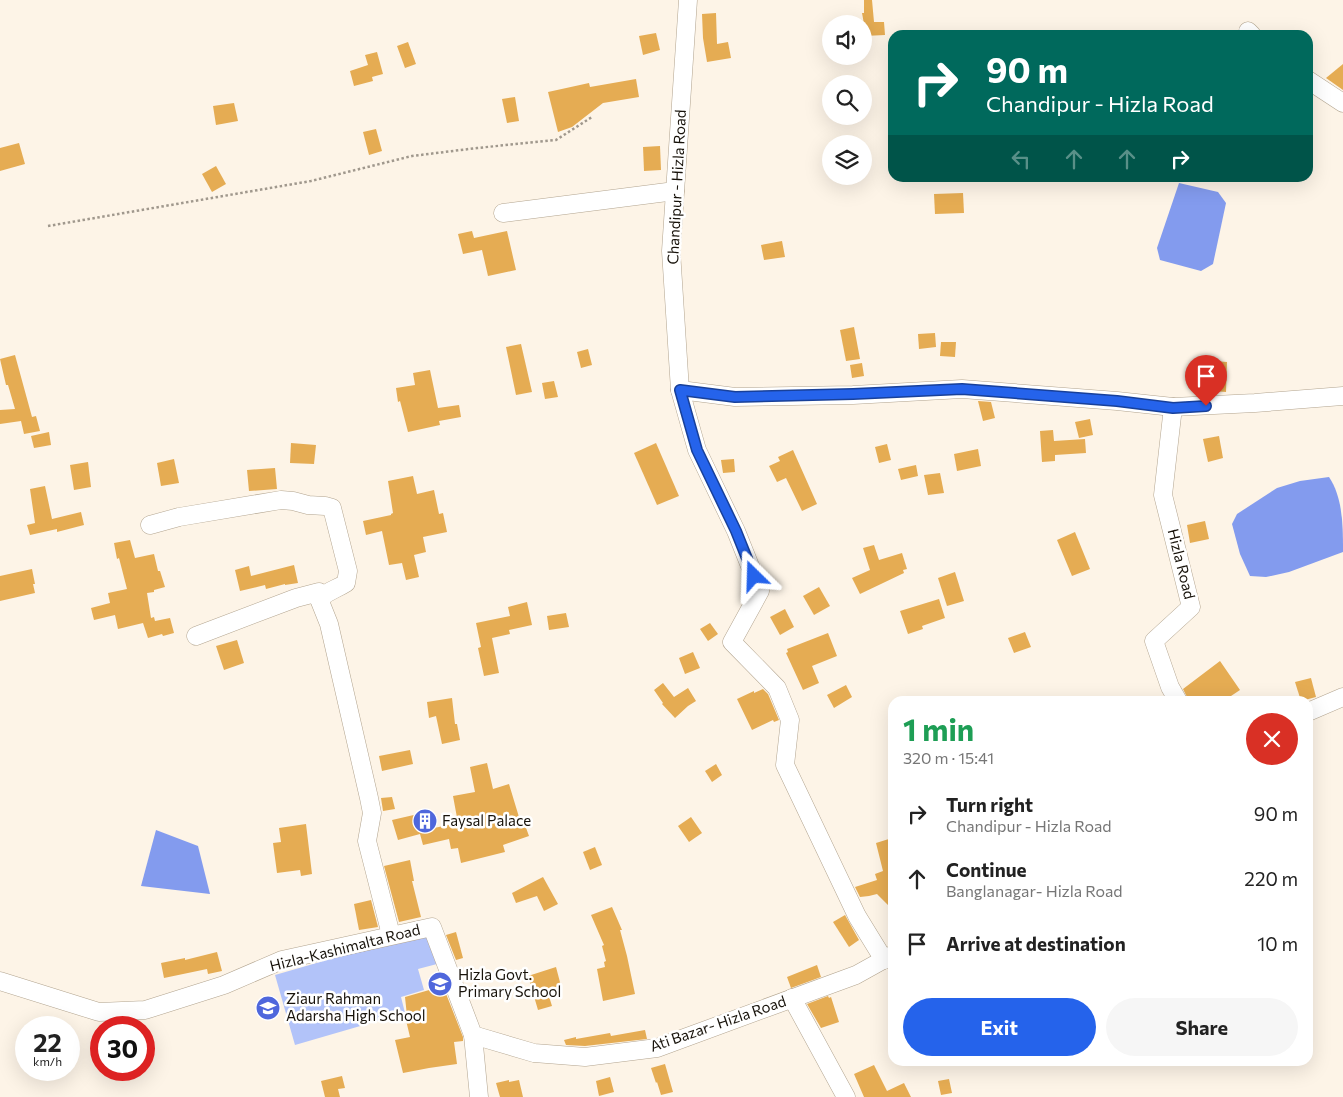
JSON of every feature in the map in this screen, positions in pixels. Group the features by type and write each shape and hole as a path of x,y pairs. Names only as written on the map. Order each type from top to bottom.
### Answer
{"street":[{"name":"Chandipur - Hizla Road","path":"688,0 671,251 680,390 697,450 736,531 760,591 732,642 777,688 790,720 785,765 857,916 888,957"},
{"path":"1313,83 1343,103"},
{"path":"503,213 675,191"},
{"path":"680,390 735,397 962,389 1117,401 1173,408 1343,396"},
{"name":"Hizla Road","path":"1173,408 1164,495 1191,607 1154,641 1170,687 1175,696"},
{"path":"150,525 179,517 281,500 332,508 348,572 346,583 328,591 319,599"},
{"path":"196,636 296,598 319,592 319,599 329,624 369,798 372,813 367,841 391,935"},
{"path":"1313,710 1343,697"},
{"name":"Hizla-Kashimalta Road","path":"0,981 100,1012 144,1010 224,985 282,960 432,927 473,1035"},
{"name":"Ati Bazar- Hizla Road","path":"473,1035 534,1053 585,1057 657,1048 856,975 888,957"},
{"path":"792,998 846,1097"},
{"path":"473,1035 479,1097"}],"path":[{"path":"48,226 311,181 412,156 556,140 592,117"}],"shaded area":[{"path":"1179,183 1218,192 1226,203 1213,264 1201,271 1160,260 1157,248"},
{"path":"1329,477 1340,503 1343,552 1289,572 1266,577 1250,576 1240,554 1232,524 1237,514 1277,488 1300,481"},
{"path":"156,830 198,846 210,894 141,886"},
{"path":"427,931 437,964 418,969 424,990 401,997 405,1013 295,1045 275,975"}],"building":[{"path":"864,0 872,0 874,22 884,22 885,35 872,36 872,15 862,15 862,13 864,13"},
{"path":"716,13 717,44 728,42 731,58 707,62 702,14"},
{"path":"656,33 660,50 643,55 639,36"},
{"path":"408,42 416,64 405,68 397,46"},
{"path":"377,52 383,74 372,77 373,81 354,86 350,71 368,65 365,55"},
{"path":"1343,64 1343,90 1326,78"},
{"path":"636,79 639,97 603,103 572,127 558,132 548,92 589,83 590,87"},
{"path":"515,97 519,121 507,123 502,99"},
{"path":"234,103 238,121 216,125 213,106"},
{"path":"376,129 382,151 369,155 363,132"},
{"path":"19,143 25,164 0,171 0,148"},
{"path":"660,146 661,170 644,171 643,147"},
{"path":"216,166 226,184 212,192 202,174"},
{"path":"963,193 964,213 935,214 934,194"},
{"path":"472,231 474,238 507,231 516,270 488,276 482,250 463,254 458,234"},
{"path":"782,241 785,257 764,260 761,245"},
{"path":"854,327 860,359 846,361 840,330"},
{"path":"935,333 936,347 919,349 918,334"},
{"path":"941,342 956,342 955,357 940,356"},
{"path":"521,344 532,392 516,395 506,347"},
{"path":"588,349 592,365 581,368 577,352"},
{"path":"15,355 32,417 36,416 40,431 24,434 21,421 0,424 0,410 15,409 8,385 6,385 0,359"},
{"path":"1214,361 1227,362 1226,392 1213,391 1213,382 1191,385 1189,368 1214,365"},
{"path":"862,363 864,376 852,378 850,365"},
{"path":"430,370 438,408 459,405 461,417 439,421 440,425 408,432 400,401 398,402 396,388 415,385 413,373"},
{"path":"554,381 558,397 545,399 542,383"},
{"path":"978,401 991,402 995,418 983,421"},
{"path":"1090,419 1093,435 1079,438 1075,422"},
{"path":"1053,430 1054,441 1085,439 1086,453 1055,455 1055,461 1042,462 1040,431"},
{"path":"49,432 51,445 34,448 31,436"},
{"path":"1219,436 1223,458 1208,462 1203,439"},
{"path":"291,443 316,445 314,464 290,463"},
{"path":"656,443 679,496 657,505 634,453"},
{"path":"887,444 891,460 879,463 875,447"},
{"path":"978,449 981,466 957,471 954,454"},
{"path":"793,450 817,504 802,511 786,478 777,482 769,466 780,461 778,457"},
{"path":"174,459 179,483 161,486 157,463"},
{"path":"734,459 735,472 723,473 721,460"},
{"path":"88,462 91,487 74,490 70,465"},
{"path":"916,465 918,476 901,480 898,469"},
{"path":"275,468 277,489 249,491 247,470"},
{"path":"940,473 944,493 928,495 924,475"},
{"path":"413,476 417,494 434,490 439,514 443,513 447,532 423,537 426,552 414,555 419,577 406,580 402,563 389,565 382,531 366,535 363,521 391,515 393,513 388,481"},
{"path":"45,486 52,519 81,512 84,525 57,532 57,529 30,535 27,525 35,523 30,489"},
{"path":"1205,521 1209,539 1190,543 1187,525"},
{"path":"1075,532 1090,569 1072,576 1057,540"},
{"path":"130,540 135,558 154,554 158,571 160,571 165,587 147,593 151,618 154,617 155,621 170,618 174,633 148,638 143,623 118,629 115,615 94,620 91,608 110,603 108,593 127,589 114,543"},
{"path":"874,545 879,560 902,553 907,569 903,570 904,573 860,594 852,578 870,570 863,548"},
{"path":"294,565 298,583 266,589 265,585 240,591 235,570 249,566 251,576"},
{"path":"32,569 35,593 0,601 0,576"},
{"path":"955,572 964,601 947,606 938,578"},
{"path":"819,587 830,606 814,615 803,596"},
{"path":"939,599 945,618 922,626 923,629 908,634 900,611"},
{"path":"527,602 532,625 509,630 510,634 492,638 499,673 484,676 478,648 481,647 476,623 510,616 508,607"},
{"path":"785,609 794,627 780,635 770,617"},
{"path":"566,613 569,627 549,630 547,616"},
{"path":"710,623 718,634 708,641 700,629"},
{"path":"1025,632 1031,647 1014,653 1008,638"},
{"path":"828,633 837,656 812,666 819,683 803,690 786,653 788,652 787,649"},
{"path":"237,640 244,663 224,670 216,646"},
{"path":"693,652 700,668 685,674 679,658"},
{"path":"1220,661 1240,690 1231,696 1186,696 1183,689"},
{"path":"1311,678 1316,697 1299,696 1295,682"},
{"path":"663,683 674,697 688,688 696,701 675,718 662,704 654,690"},
{"path":"846,685 852,697 834,708 827,695"},
{"path":"763,689 768,694 779,720 774,722 773,720 752,730 737,699"},
{"path":"452,698 455,724 457,724 460,740 442,744 436,716 429,718 427,702"},
{"path":"410,750 413,764 382,771 379,756"},
{"path":"487,763 493,789 509,784 522,827 525,825 529,836 503,845 505,852 461,863 458,848 451,849 449,839 423,845 420,834 398,840 392,820 431,811 434,828 458,823 453,796 475,792 470,767"},
{"path":"716,764 722,775 712,782 705,771"},
{"path":"392,797 395,809 383,811 381,798"},
{"path":"691,817 702,833 689,842 678,826"},
{"path":"306,824 312,874 301,876 300,870 277,873 273,843 281,842 279,828"},
{"path":"888,839 888,905 877,894 860,897 855,887 877,880 875,874 883,871 876,843"},
{"path":"595,847 602,865 590,870 583,852"},
{"path":"410,860 414,881 412,881 421,917 399,922 384,866"},
{"path":"543,877 558,904 544,911 537,896 516,903 512,893"},
{"path":"371,900 378,927 359,930 354,904"},
{"path":"612,907 622,930 620,930 635,994 603,1001 597,969 605,967 604,962 606,961 602,946 604,945 591,915"},
{"path":"845,915 859,940 849,947 833,922"},
{"path":"456,932 463,958 456,960 446,935"},
{"path":"217,952 222,971 208,974 207,969 164,978 161,963 185,958 185,960"},
{"path":"817,965 821,977 791,988 787,977"},
{"path":"556,967 561,986 547,990 552,1006 538,1010 528,976"},
{"path":"443,986 463,1037 463,1041 454,1042 457,1064 403,1073 395,1040 410,1037 405,1016 407,1016 405,997"},
{"path":"828,996 829,998 831,997 839,1022 821,1028 807,1004"},
{"path":"645,1030 647,1039 585,1046 566,1045 564,1040 610,1033 611,1036"},
{"path":"665,1064 673,1092 661,1095 651,1068"},
{"path":"874,1065 887,1091 904,1083 911,1097 864,1097 854,1074"},
{"path":"342,1076 345,1088 338,1089 340,1097 325,1097 321,1081"},
{"path":"610,1077 614,1092 599,1096 596,1081"},
{"path":"949,1079 952,1093 941,1095 938,1081"},
{"path":"509,1080 509,1082 519,1080 523,1097 500,1097 496,1083"}],"place":[{"name":"Faysal Palace","path":"425,821"},
{"name":"Hizla Govt. Primary School","path":"440,984"},
{"name":"Ziaur Rahman Adarsha High School","path":"268,1008"}],"route":[{"path":"754,576 736,531 697,450 680,390 735,397 962,389 1117,401 1173,408 1206,406"}]}
